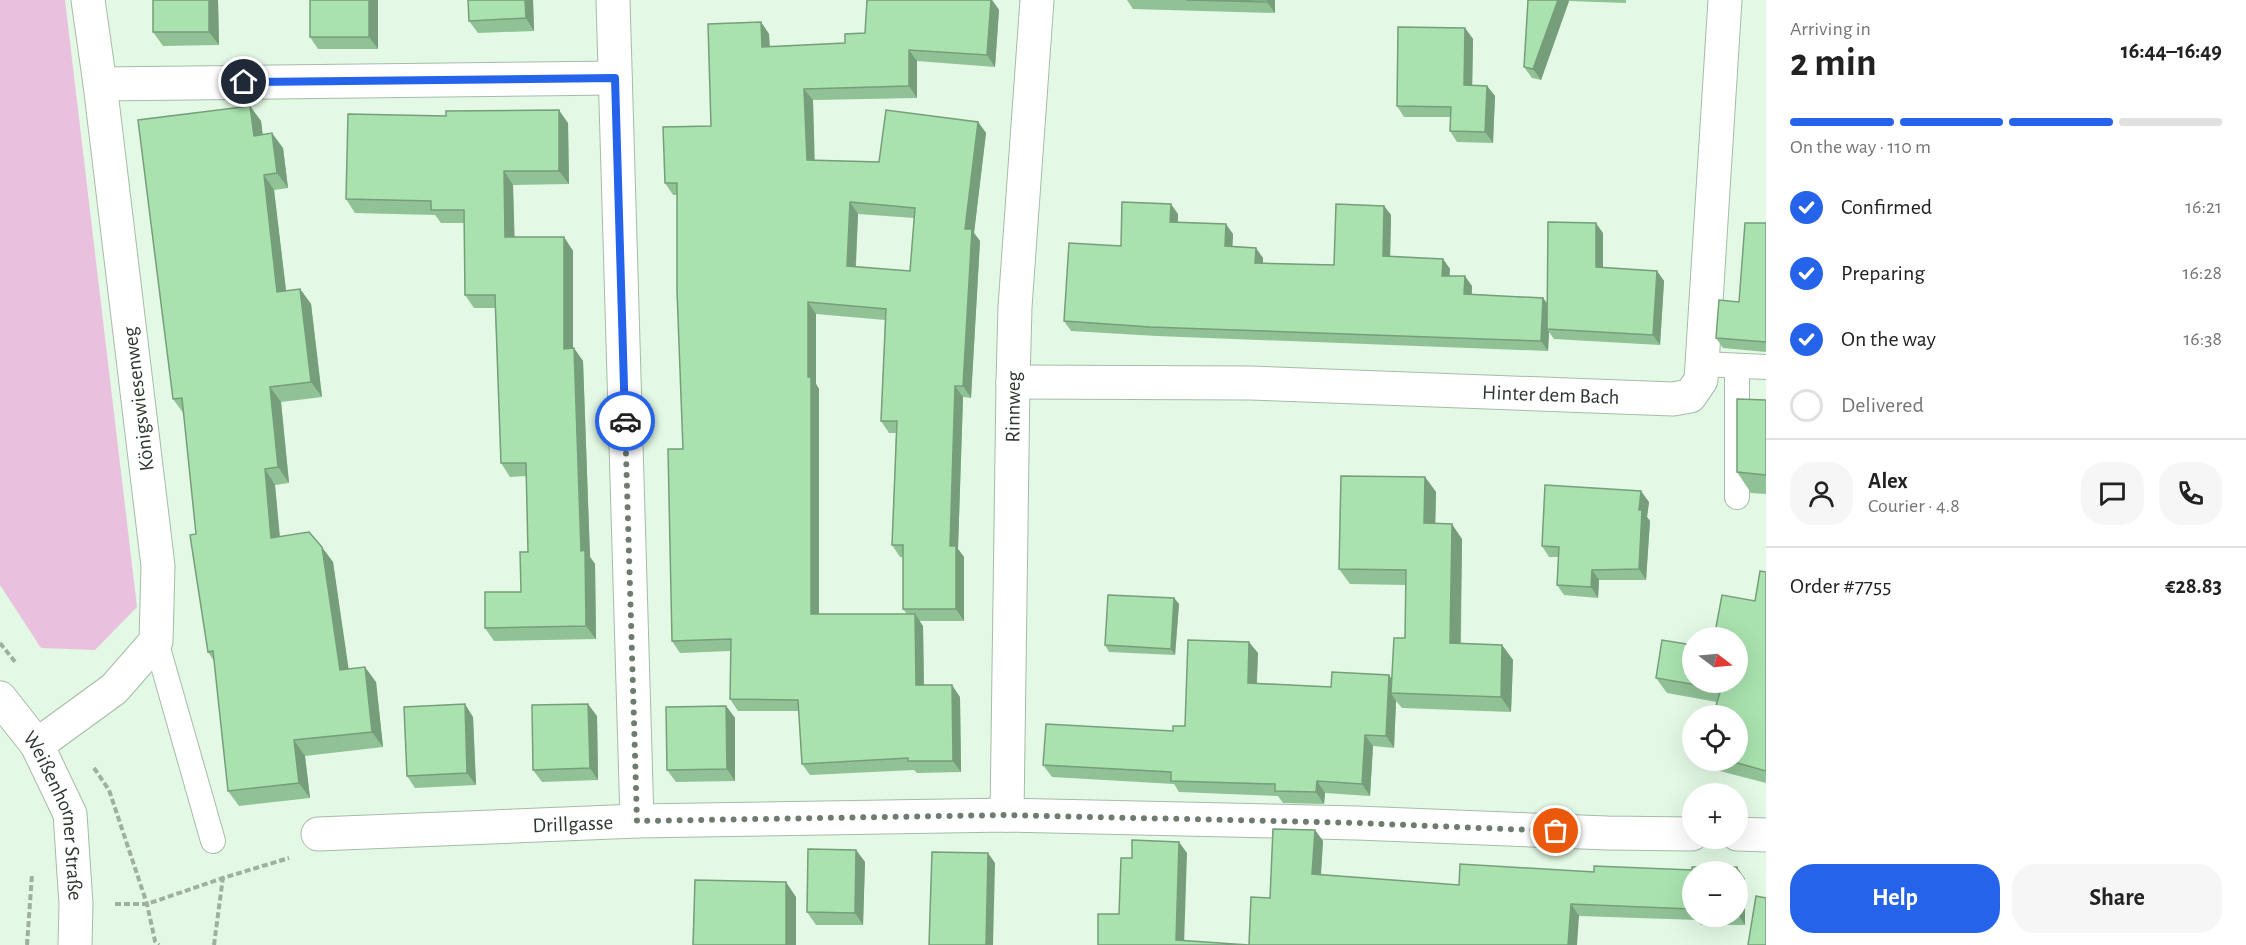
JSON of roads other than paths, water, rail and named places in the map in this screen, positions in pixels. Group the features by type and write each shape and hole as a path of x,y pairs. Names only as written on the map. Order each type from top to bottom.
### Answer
{"street":[{"name":"Königswiesenweg","path":"88,0 158,566 156,641"},
{"path":"613,0 637,821"},
{"name":"Rinnweg","path":"1007,815 1016,297 1037,0"},
{"name":"Hinter dem Bach","path":"1013,382 1250,383 1673,399 1690,396 1701,380 1725,0"},
{"path":"100,84 615,78"},
{"path":"38,745 114,689 156,641"},
{"name":"Weißenhorner Straße","path":"0,698 38,745 70,814 76,904 75,945"},
{"name":"Drillgasse","path":"318,834 637,821 1007,815 1682,834"},
{"path":"1748,834 1766,835"}],"lane":[{"path":"1702,364 1766,367"},
{"path":"1737,366 1737,497"},
{"path":"156,641 213,841"}]}
